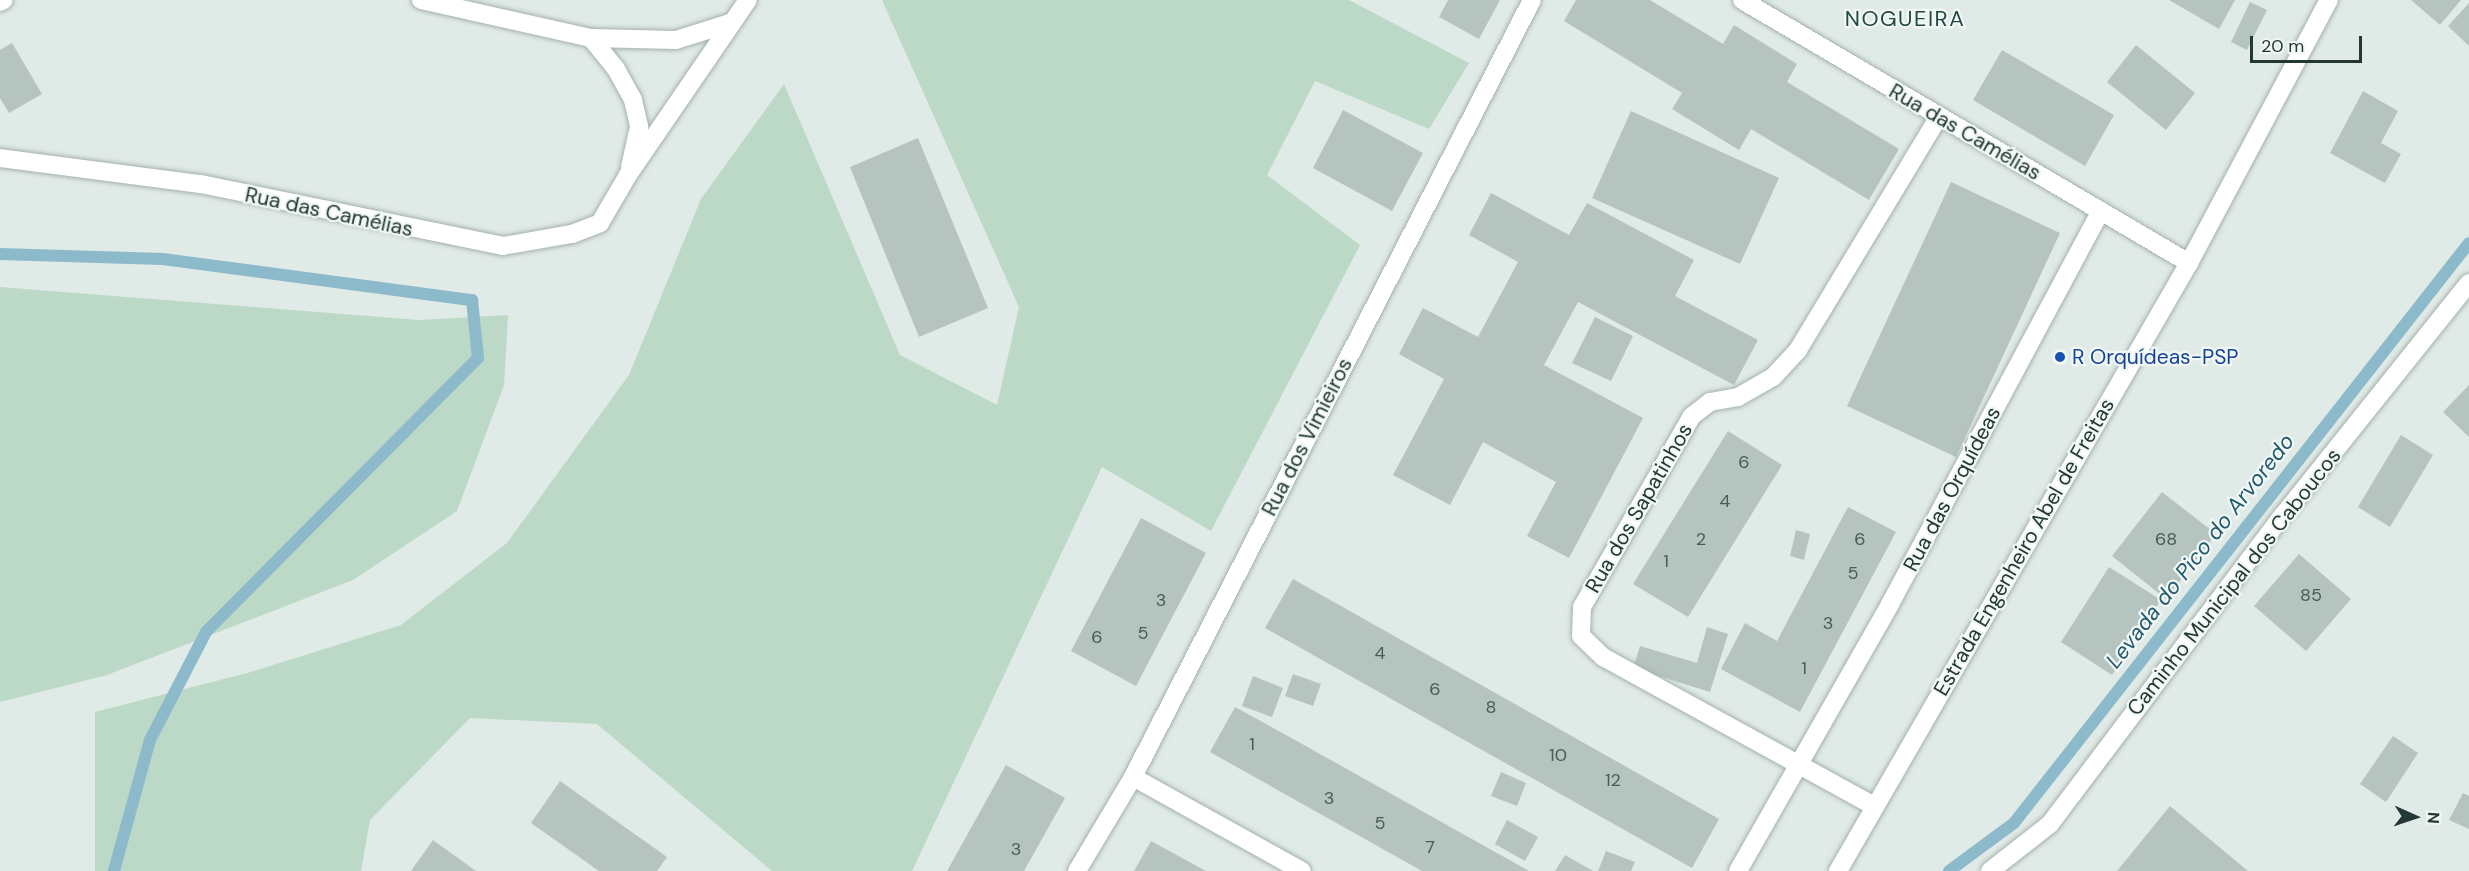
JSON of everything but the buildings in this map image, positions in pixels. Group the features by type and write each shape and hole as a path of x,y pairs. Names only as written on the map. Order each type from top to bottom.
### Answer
{"street":[{"path":"421,0 591,38 676,40 730,23"},
{"name":"Rua das Camélias","path":"0,158 201,184 503,246 572,234 600,223 628,175 730,23 748,0"},
{"name":"Rua dos Vimieiros","path":"1077,871 1133,777 1532,0"},
{"name":"Rua das Camélias","path":"1742,0 2189,263"},
{"name":"Estrada Engenheiro Abel de Freitas","path":"1838,871 2189,263 2329,0"},
{"name":"Rua das Camélias","path":"591,38 616,69 633,100 639,127 628,175"},
{"name":"Rua dos Sapatinhos","path":"1874,806 1603,657 1581,636 1582,607 1692,416 1710,402 1737,397 1773,377 1798,350 1939,116"},
{"name":"Rua das Orquídeas","path":"1738,871 1800,766 2101,211"},
{"name":"Caminho Municipal dos Caboucos","path":"1990,871 2050,824 2284,514 2469,284"},
{"path":"1133,777 1302,871"}],"green space":[{"path":"882,0 1349,0 1469,63 1429,129 1315,81 1267,175 1360,245 1211,531 1102,467 912,871 772,871 597,724 470,718 370,820 361,871 95,871 95,712 251,672 401,625 507,543 629,375 701,199 784,84 900,355 997,405 1019,307"},
{"path":"0,287 419,320 508,315 504,385 457,511 353,580 107,675 0,702"}],"waterway":[{"name":"Levada do Pico do Arvoredo","path":"1949,871 2014,823 2469,243"},
{"path":"0,254 163,259 472,300 478,358 206,632 150,740 114,871"}],"place":[{"name":"R Orquídeas-PSP","path":"2060,357"}],"district":[{"name":"NOGUEIRA","path":"1905,19"}]}
